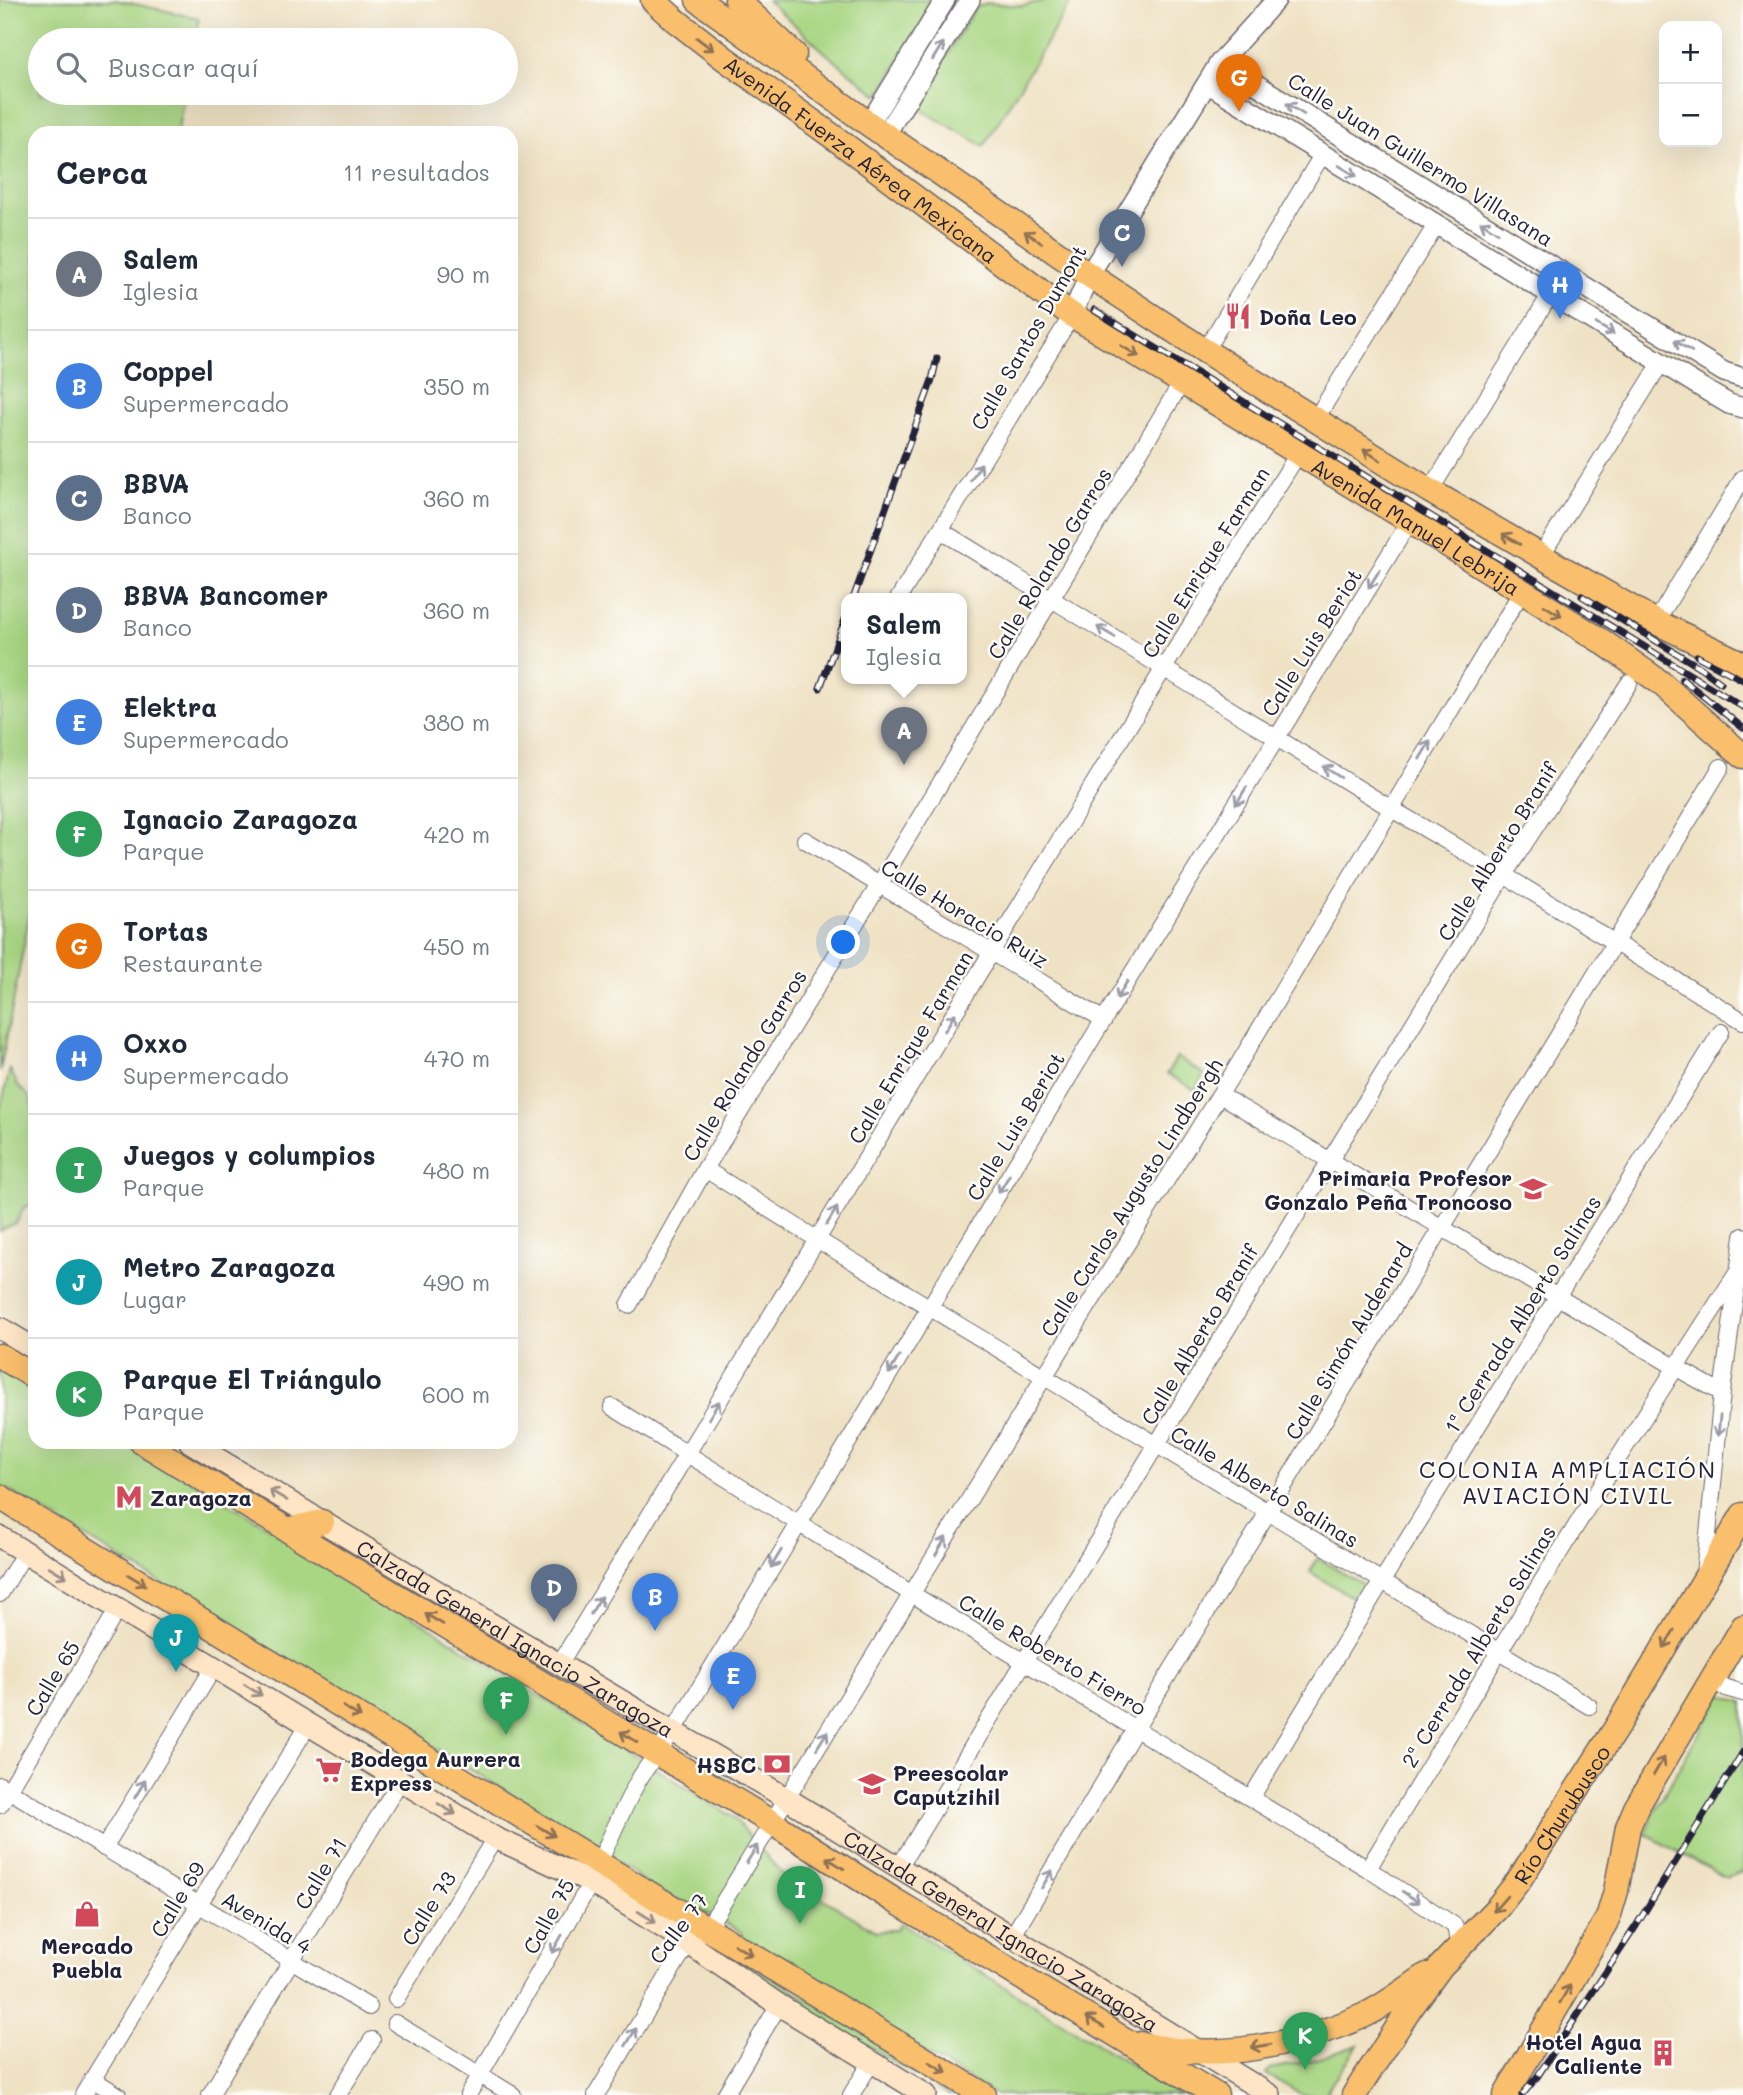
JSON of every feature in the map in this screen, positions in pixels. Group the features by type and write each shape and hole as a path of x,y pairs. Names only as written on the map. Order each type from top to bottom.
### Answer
{"main road":[{"name":"Avenida Fuerza Aérea Mexicana","path":"653,0 714,51 1072,315"},
{"name":"Avenida Fuerza Aérea Mexicana","path":"698,0 877,130 1089,275"},
{"path":"737,0 877,130"},
{"name":"Avenida Manuel Lebrija","path":"1089,275 1205,351 1430,491 1656,622 1743,664"},
{"name":"Avenida Manuel Lebrija","path":"1072,315 1410,521 1640,667 1732,762"},
{"path":"0,1328 28,1345"},
{"path":"0,1356 28,1373"},
{"name":"Calzada General Ignacio Zaragoza","path":"154,1449 1216,2095"},
{"name":"Calzada General Ignacio Zaragoza","path":"202,1449 786,1798 1270,2095"},
{"path":"0,1497 595,1873 698,1935 984,2095"},
{"name":"Río Churubusco","path":"1363,2089 1409,2010 1441,1966 1520,1880 1618,1725 1743,1515"},
{"path":"288,1530 324,1523 326,1553"},
{"path":"0,1537 495,1838 595,1873"},
{"path":"1506,2095 1608,1918 1628,1827 1636,1808 1743,1627"},
{"path":"698,1935 779,2005 926,2095"},
{"path":"1123,2039 1152,2046 1196,2051 1251,2048 1311,2035 1364,2015 1441,1966"}],"street":[{"path":"877,130 944,0"},
{"path":"877,130 970,0"},
{"name":"Calle Santos Dumont","path":"902,593 1072,315 1089,275 1220,62 1276,0"},
{"name":"Calle Juan Guillermo Villasana","path":"1220,62 1724,372 1743,379"},
{"path":"1207,83 1661,363 1730,404 1743,408"},
{"path":"1205,351 1322,155"},
{"path":"1315,420 1436,225"},
{"path":"1430,491 1550,295"},
{"path":"1541,556 1661,363"},
{"name":"Calle Rolando Garros","path":"629,1305 705,1169 1182,382"},
{"name":"Calle Enrique Farman","path":"560,1663 1164,668 1298,454"},
{"path":"1656,622 1743,478"},
{"name":"Calle Luis Beriot","path":"657,1754 673,1732 929,1306 1410,521"},
{"path":"940,530 1390,808 1743,1021"},
{"name":"Calle Carlos Augusto Lindbergh","path":"771,1822 1199,1125 1220,1095 1522,591"},
{"name":"Calle Alberto Branif","path":"899,1867 1504,875 1629,683"},
{"name":"Calle Simón Audenard","path":"1012,1937 1136,1728 1615,943 1732,762"},
{"name":"Calle Horacio Ruiz","path":"805,840 1104,1020"},
{"name":"1ª Cerrada Alberto Salinas","path":"1251,1798 1721,1031"},
{"path":"1220,1095 1722,1393"},
{"name":"Calle Alberto Salinas","path":"705,1169 1589,1706"},
{"path":"1704,1580 1722,1393 1743,1236"},
{"name":"2ª Cerrada Alberto Salinas","path":"1368,1869 1498,1652 1675,1367 1739,1270"},
{"name":"Calle Roberto Fierro","path":"612,1407 912,1594 1368,1869 1455,1926 1458,1947"},
{"path":"0,1594 25,1552"},
{"name":"Calle 65","path":"0,1805 4,1788 118,1609"},
{"path":"104,1848 214,1667"},
{"path":"1709,1683 1743,1693"},
{"name":"Calle 69","path":"83,2095 308,1725"},
{"name":"Calle 75","path":"467,2095 565,1929 595,1873 618,1818 639,1779 657,1754"},
{"name":"Calle 71","path":"210,2095 400,1781"},
{"name":"Avenida 4","path":"4,1788 369,2007"},
{"name":"Calle 77","path":"596,2095 771,1822"},
{"name":"Calle 73","path":"396,1999 495,1838"},
{"path":"725,2095 779,2005"},
{"path":"395,2023 513,2095"},
{"path":"338,2095 372,2040"},
{"path":"851,2095 871,2063"},
{"path":"92,2079 118,2095"}],"green space":[{"path":"0,0 116,0 199,18 197,28 28,28 28,105 183,105 178,126 28,126 28,923 0,1072"},
{"path":"767,0 935,0 879,96 829,56"},
{"path":"1047,0 1072,0 984,146 916,107 975,8 986,3 1022,6"},
{"path":"1177,1057 1204,1074 1195,1090 1167,1074"},
{"path":"10,1069 18,1086 28,1095 28,1206 24,1207 17,1222 0,1231 0,1110"},
{"path":"0,1367 28,1384 28,1449 138,1449 292,1541 733,1817 780,1872 877,1932 896,1929 901,1923 1180,2095 996,2095 745,1948 741,1932 697,1908 655,1891 589,1840 0,1485"},
{"path":"1318,1558 1365,1586 1357,1600 1310,1572"},
{"path":"1721,1695 1743,1702 1743,1872 1726,1878 1645,1834 1653,1814"},
{"path":"724,1948 964,2095 948,2095 719,1955"},
{"path":"1358,2045 1324,2095 1302,2095 1266,2074 1270,2069 1313,2060"}],"railway":[{"path":"1094,310 1743,707"},
{"path":"855,593 932,380 937,358"},
{"path":"1582,596 1701,668 1721,683"},
{"path":"820,688 841,631"},
{"path":"1697,656 1743,680"},
{"path":"1682,679 1743,728"},
{"path":"1522,2095 1537,2077 1636,1926 1743,1752"}],"place":[{"name":"Tortas","path":"1239,112"},
{"name":"BBVA","path":"1122,267"},
{"name":"Doña Leo","path":"1238,316"},
{"name":"Oxxo","path":"1560,319"},
{"name":"Salem","path":"904,765"},
{"name":"Primaria Profesor Gonzalo Peña Troncoso","path":"1533,1189"},
{"name":"Zaragoza","path":"129,1497"},
{"name":"BBVA Bancomer","path":"554,1622"},
{"name":"Coppel","path":"655,1631"},
{"name":"Metro Zaragoza","path":"176,1672"},
{"name":"Elektra","path":"733,1710"},
{"name":"Ignacio Zaragoza","path":"506,1735"},
{"name":"HSBC","path":"777,1764"},
{"name":"Bodega Aurrera Express","path":"329,1770"},
{"name":"Preescolar Caputzihil","path":"872,1784"},
{"name":"Mercado Puebla","path":"87,1914"},
{"name":"Juegos y columpios","path":"800,1924"},
{"name":"Hotel Agua Caliente","path":"1663,2053"},
{"name":"Parque El Triángulo","path":"1305,2070"}],"district":[{"name":"COLONIA AMPLIACIÓN AVIACIÓN CIVIL","path":"1568,1482"}]}
